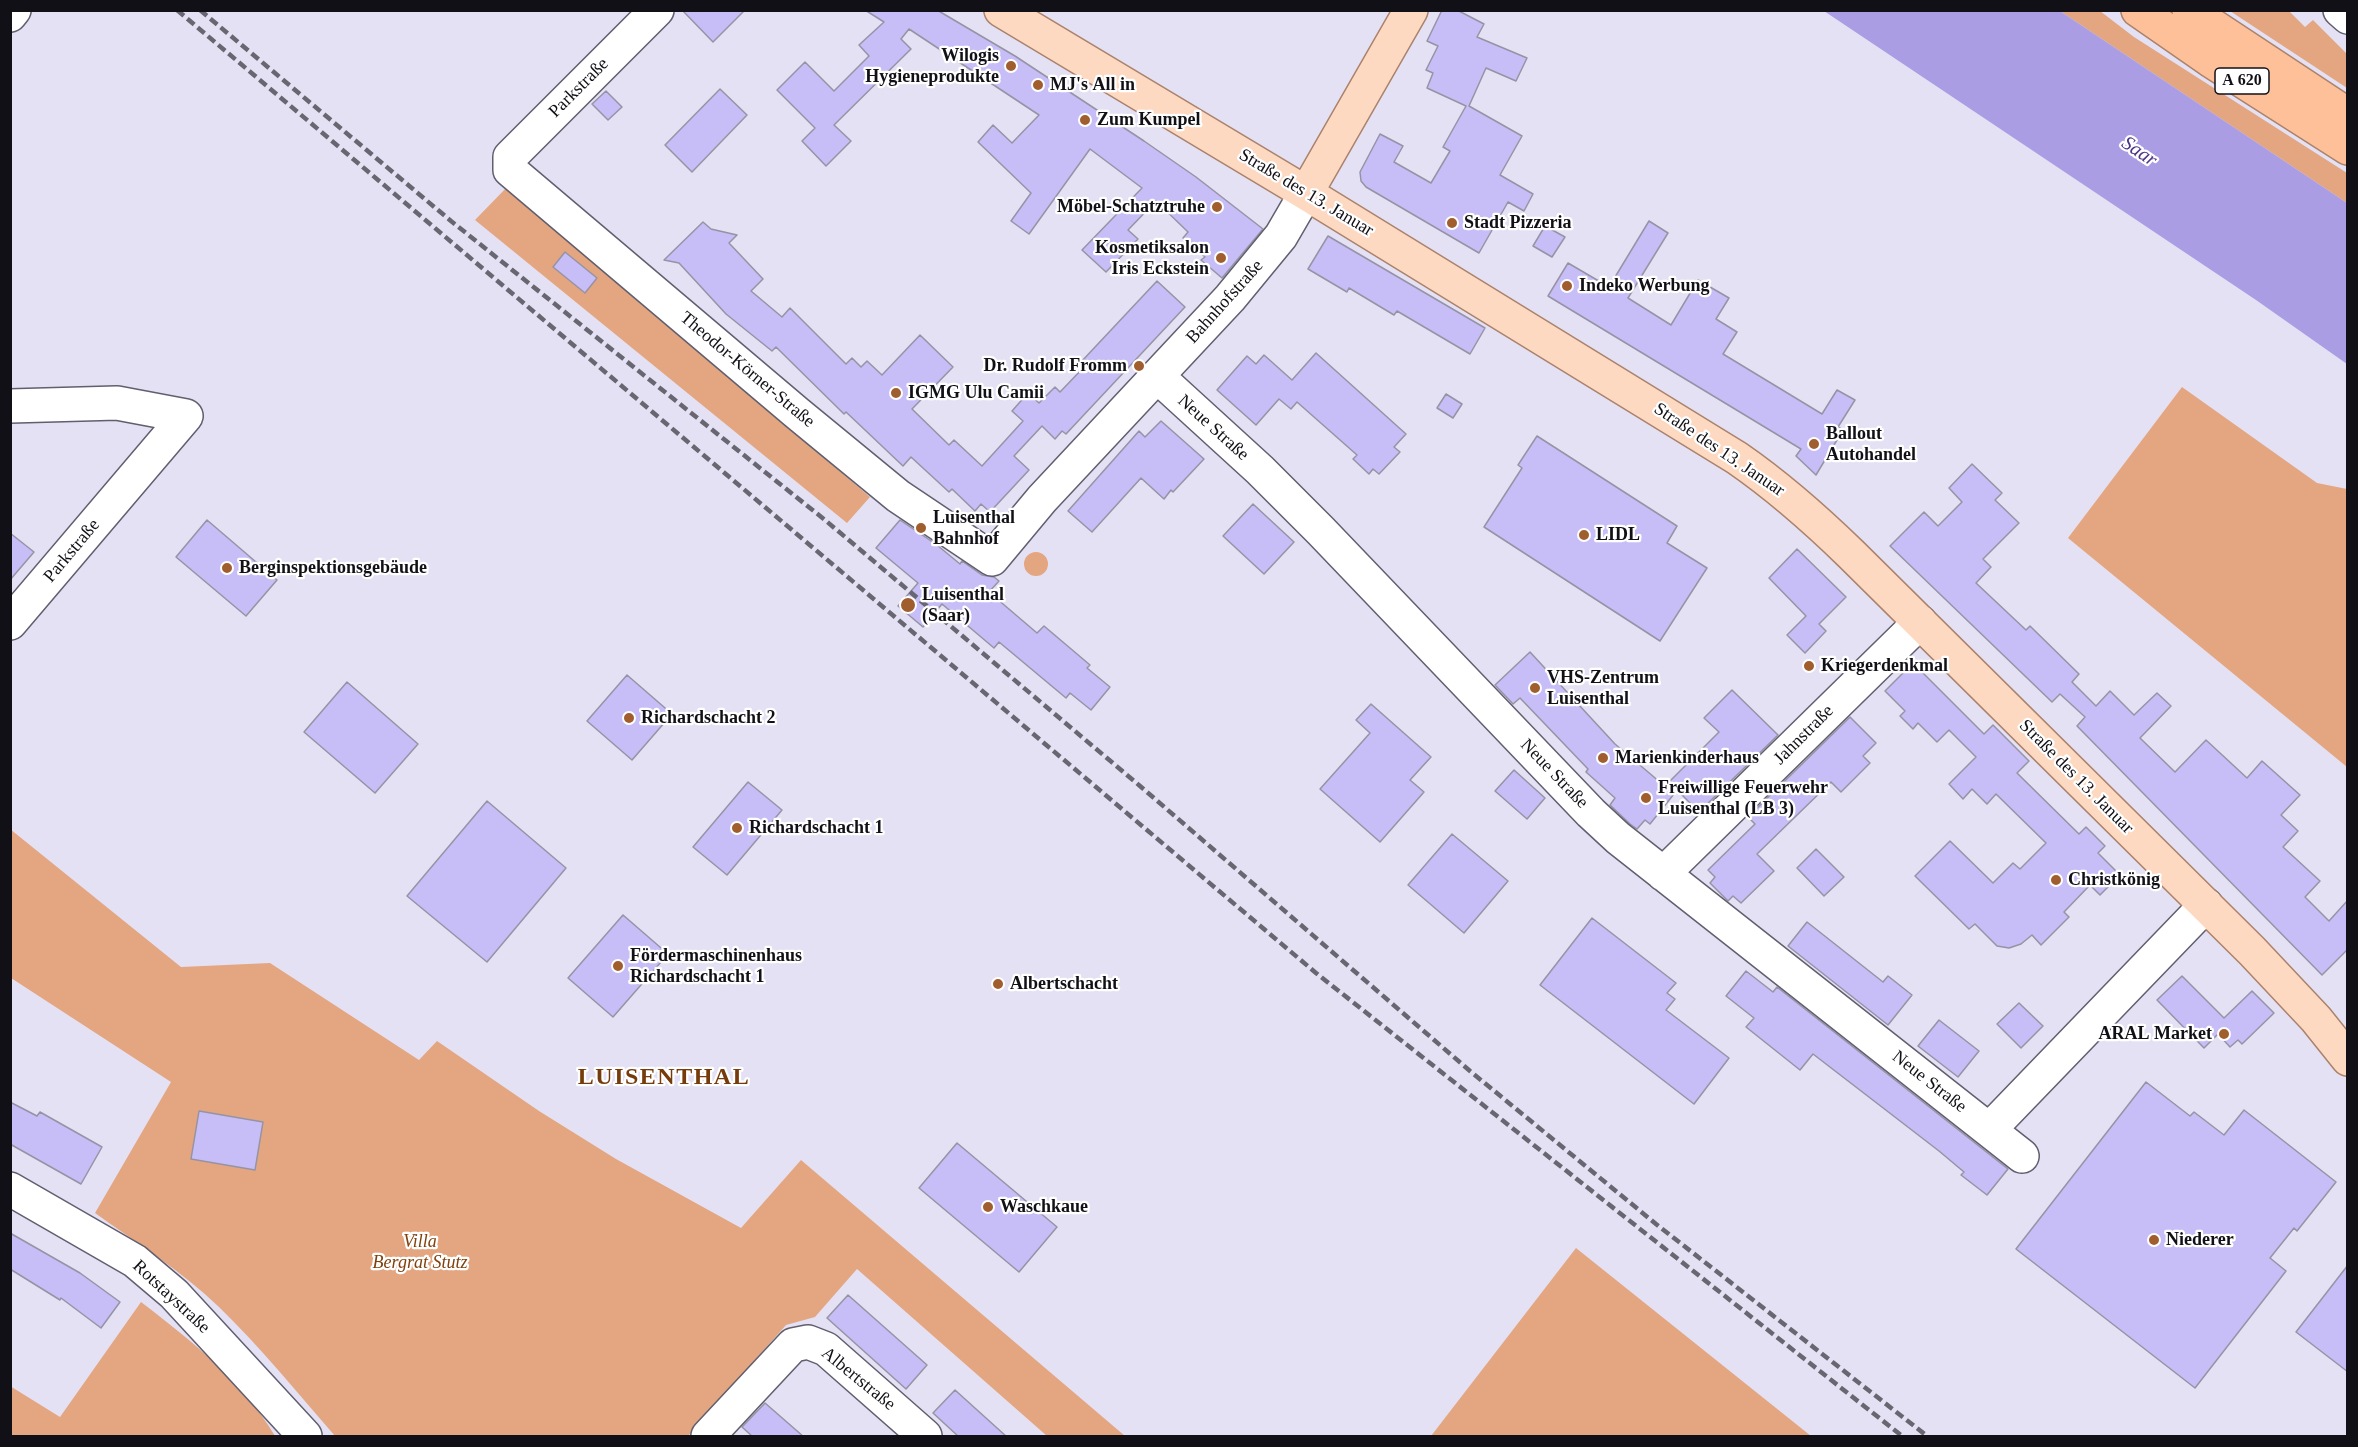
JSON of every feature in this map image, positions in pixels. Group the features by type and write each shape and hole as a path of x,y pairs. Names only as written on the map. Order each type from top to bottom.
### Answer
{"highway":[{"name":"A 620","path":"2139,10 2211,60 2348,148"},
{"name":"A 620","path":"2189,10 2348,115"}],"main road":[{"name":"Straße des 13. Januar","path":"1001,10 1306,193 1746,464 1773,483 1814,518 2206,905 2310,1012 2348,1059"},
{"name":"Bahnhofstraße","path":"1306,193 1411,10"}],"street":[{"path":"10,15 14,10"},
{"name":"Parkstraße","path":"510,170 510,157 657,10"},
{"path":"2340,10 2348,17"},
{"name":"Theodor-Körner-Straße","path":"510,170 898,496 992,559"},
{"name":"Bahnhofstraße","path":"992,559 1042,499 1230,298 1274,246 1306,193"},
{"name":"Neue Straße","path":"1157,376 1321,531 1591,813 1663,874 2022,1156"},
{"name":"Parkstraße","path":"10,406 117,403 186,416 10,623"},
{"name":"Parkstraße","path":"117,403 132,418 138,435 138,453 132,479"},
{"name":"Jahnstraße","path":"1663,874 1920,622"},
{"path":"1990,1129 2206,905"},
{"name":"Rotstaystraße","path":"10,1189 126,1256 158,1281 204,1325 305,1437"},
{"name":"Albertstraße","path":"712,1435 793,1345 808,1342 826,1348 925,1437"}],"green space":[{"path":"2060,11 2100,11 2134,37 2347,173 2347,203"},
{"path":"2230,11 2289,11 2305,27 2313,20 2347,54 2347,88"},
{"path":"508,186 870,497 847,523 475,220"},
{"path":"2182,387 2317,483 2347,489 2347,767 2068,538"},
{"path":"1036,552 1041,553 1047,559 1047,569 1041,575 1036,576 1031,575 1025,569 1024,564 1025,559 1031,553"},
{"name":"Villa Bergrat Stutz","path":"10,829 181,967 270,963 419,1060 437,1041 539,1111 616,1159 741,1228 801,1160 1125,1436 1047,1436 857,1269 815,1317 786,1325 688,1436 335,1436 264,1354 219,1307 174,1269 95,1213 171,1082 11,978"},
{"path":"1576,1248 1811,1436 1431,1436"},
{"path":"141,1302 197,1347 232,1380 262,1416 275,1436 11,1436 10,1386 60,1417"}],"water":[{"name":"Saar","path":"1824,11 2060,11 2347,203 2347,364 2256,300"}],"building":[{"path":"682,10 745,10 713,42"},
{"path":"865,10 937,10 1015,56 1144,141 1196,177 1263,229 1222,278 1201,260 1205,257 1183,238 1188,232 1156,201 1128,230 1138,239 1106,272 1082,250 1142,188 1090,149 1029,234 1011,221 1031,193 978,142 993,125 1012,143 1039,115 909,29 901,39 911,49 834,125 851,141 826,166 802,141 815,128 777,90 805,62 834,91 869,56 859,45 884,22"},
{"path":"1442,10 1457,10 1484,24 1477,37 1527,58 1516,81 1486,68 1469,106 1522,136 1500,175 1533,194 1524,211 1508,202 1479,253 1366,187 1361,181 1360,172 1380,134 1403,146 1394,162 1431,183 1450,151 1443,147 1466,106 1427,88 1433,73 1426,70 1438,46 1427,41"},
{"path":"720,89 747,115 692,172 665,145"},
{"path":"606,91 622,107 608,120 592,104"},
{"path":"1649,221 1668,233 1628,298 1671,325 1698,280 1729,298 1716,319 1737,332 1723,354 1822,414 1837,390 1855,400 1838,427 1843,430 1816,475 1796,456 1801,449 1548,296 1568,263 1609,287"},
{"path":"703,222 711,229 737,235 729,243 763,279 751,291 782,317 790,308 846,364 852,358 861,367 867,361 882,375 920,335 953,367 912,409 949,445 954,440 982,466 1023,421 1012,411 1028,393 1039,403 1055,387 1060,392 1085,366 1081,362 1157,281 1185,307 1066,434 1062,431 1055,439 1042,426 1014,456 1029,470 990,512 981,504 975,511 952,489 949,492 911,457 903,466 846,412 844,414 776,347 772,351 726,314 679,263 664,260"},
{"path":"1545,226 1565,237 1552,257 1533,246"},
{"path":"1328,236 1485,328 1470,354 1397,311 1394,315 1349,288 1347,292 1308,269"},
{"path":"565,252 597,278 585,293 553,267"},
{"path":"1316,353 1406,434 1394,447 1400,452 1379,474 1373,469 1369,474 1353,459 1357,455 1297,402 1291,409 1279,399 1256,425 1217,390 1247,356 1256,364 1264,355 1292,380"},
{"path":"1446,394 1462,404 1453,418 1437,408"},
{"path":"1161,421 1204,459 1164,499 1141,478 1092,532 1068,511 1139,431 1145,437"},
{"name":"LIDL","path":"1537,436 1677,526 1667,543 1707,568 1660,641 1484,527 1522,468 1518,465"},
{"path":"1972,464 2002,493 1995,500 2019,523 1983,559 1991,567 1976,583 2026,630 2030,626 2079,674 2072,682 2096,706 2110,691 2134,715 2157,693 2171,706 2140,738 2175,772 2206,740 2247,778 2262,761 2300,795 2281,815 2298,831 2283,847 2320,881 2305,897 2329,921 2348,900 2348,949 2322,975 2077,726 2085,717 2060,694 2052,702 1890,546 1924,512 1938,526 1962,502 1949,488"},
{"path":"1253,504 1294,542 1264,574 1223,536"},
{"name":"Berginspektionsgebäude","path":"207,520 277,580 246,616 176,557"},
{"path":"900,520 960,564 962,561 982,575 994,577 999,581 989,592 1037,633 1044,626 1090,665 1087,668 1110,687 1091,710 1070,693 1066,698 999,642 994,648 942,604 923,627 898,606 918,583 876,548"},
{"path":"10,533 34,552 10,580"},
{"path":"1797,549 1846,597 1819,624 1826,631 1805,653 1787,635 1806,616 1769,578"},
{"path":"1530,652 1615,744 1674,794 1650,824 1645,820 1637,829 1630,824 1610,805 1615,798 1586,772 1588,769 1520,698 1513,704 1495,685"},
{"path":"1913,663 1984,734 1993,725 2029,761 2017,773 2079,834 2086,827 2105,846 2098,853 2120,875 2100,895 2090,885 2064,912 2069,917 2041,945 2032,935 2021,944 2009,948 1997,946 1975,924 1969,929 1915,876 1950,841 1993,883 2013,863 2020,869 2046,843 1996,794 1987,804 1972,789 1963,799 1949,784 1976,757 1949,730 1937,742 1918,723 1913,729 1900,716 1905,711 1885,691"},
{"name":"Richardschacht 2","path":"627,675 672,714 632,760 587,721"},
{"path":"347,682 418,744 375,793 304,732"},
{"path":"1732,690 1778,735 1699,812 1669,782 1719,732 1704,718"},
{"path":"1371,704 1431,757 1410,780 1424,792 1380,842 1320,789 1370,733 1356,720"},
{"path":"1850,717 1876,743 1863,756 1870,763 1841,792 1831,782 1757,854 1774,871 1741,903 1733,896 1728,901 1710,883 1715,877 1708,870 1755,824 1748,817"},
{"path":"1514,770 1545,798 1527,819 1495,791"},
{"name":"Richardschacht 1","path":"748,782 782,810 727,875 693,847"},
{"path":"487,801 566,868 487,962 407,896"},
{"path":"1452,834 1508,881 1464,933 1408,885"},
{"path":"1816,849 1844,877 1824,896 1797,868"},
{"name":"Fördermaschinenhaus Richardschacht 1","path":"623,915 668,954 613,1017 568,978"},
{"path":"1592,918 1676,983 1667,993 1675,999 1666,1010 1729,1058 1694,1104 1540,985"},
{"path":"1807,922 1883,982 1888,976 1912,995 1888,1025 1788,946"},
{"path":"1746,971 1773,992 1777,987 2008,1169 1987,1195 1961,1175 1964,1172 1939,1151 1813,1054 1800,1070 1746,1027 1754,1018 1726,996"},
{"path":"2182,976 2224,1018 2252,991 2274,1013 2242,1044 2238,1040 2230,1047 2218,1034 2204,1048 2157,1000"},
{"path":"2019,1003 2043,1026 2021,1048 1997,1024"},
{"path":"1939,1020 1979,1051 1958,1077 1918,1046"},
{"name":"Niederer","path":"2146,1082 2190,1116 2194,1112 2224,1135 2244,1110 2336,1182 2297,1231 2294,1228 2270,1258 2286,1271 2195,1388 2016,1249"},
{"path":"10,1102 37,1116 40,1112 102,1147 81,1184 10,1144"},
{"path":"199,1111 263,1122 255,1170 191,1159"},
{"name":"Waschkaue","path":"957,1143 1057,1227 1019,1272 919,1188"},
{"path":"10,1233 80,1273 120,1302 101,1328 61,1298 60,1300 10,1269"},
{"path":"2348,1265 2348,1372 2296,1332"},
{"path":"848,1295 927,1365 906,1389 827,1318"},
{"path":"955,1390 1007,1437 959,1437 933,1413"},
{"path":"765,1403 804,1437 753,1437 742,1427"}],"railway":[{"path":"177,10 1316,973 1902,1436"},
{"path":"200,10 451,221 825,520 1140,786 1470,1071 1656,1224 1927,1436"}],"place":[{"name":"Wilogis Hygieneprodukte","path":"1011,66"},
{"name":"MJ's All in","path":"1038,85"},
{"name":"Zum Kumpel","path":"1085,120"},
{"name":"Möbel-Schatztruhe","path":"1217,207"},
{"name":"Stadt Pizzeria","path":"1452,223"},
{"name":"Kosmetiksalon Iris Eckstein","path":"1221,258"},
{"name":"Indeko Werbung","path":"1567,286"},
{"name":"Dr. Rudolf Fromm","path":"1139,366"},
{"name":"IGMG Ulu Camii","path":"896,393"},
{"name":"Ballout Autohandel","path":"1814,444"},
{"name":"Luisenthal Bahnhof","path":"921,528"},
{"name":"LIDL","path":"1584,535"},
{"name":"Berginspektionsgebäude","path":"227,568"},
{"name":"Luisenthal (Saar)","path":"908,605"},
{"name":"Kriegerdenkmal","path":"1809,666"},
{"name":"VHS-Zentrum Luisenthal","path":"1535,688"},
{"name":"Richardschacht 2","path":"629,718"},
{"name":"Marienkinderhaus","path":"1603,758"},
{"name":"Freiwillige Feuerwehr Luisenthal (LB 3)","path":"1646,798"},
{"name":"Richardschacht 1","path":"737,828"},
{"name":"Christkönig","path":"2056,880"},
{"name":"Fördermaschinenhaus Richardschacht 1","path":"618,966"},
{"name":"Albertschacht","path":"998,984"},
{"name":"ARAL Market","path":"2224,1034"},
{"name":"Waschkaue","path":"988,1207"},
{"name":"Niederer","path":"2154,1240"}],"district":[{"name":"LUISENTHAL","path":"664,1078"}]}
